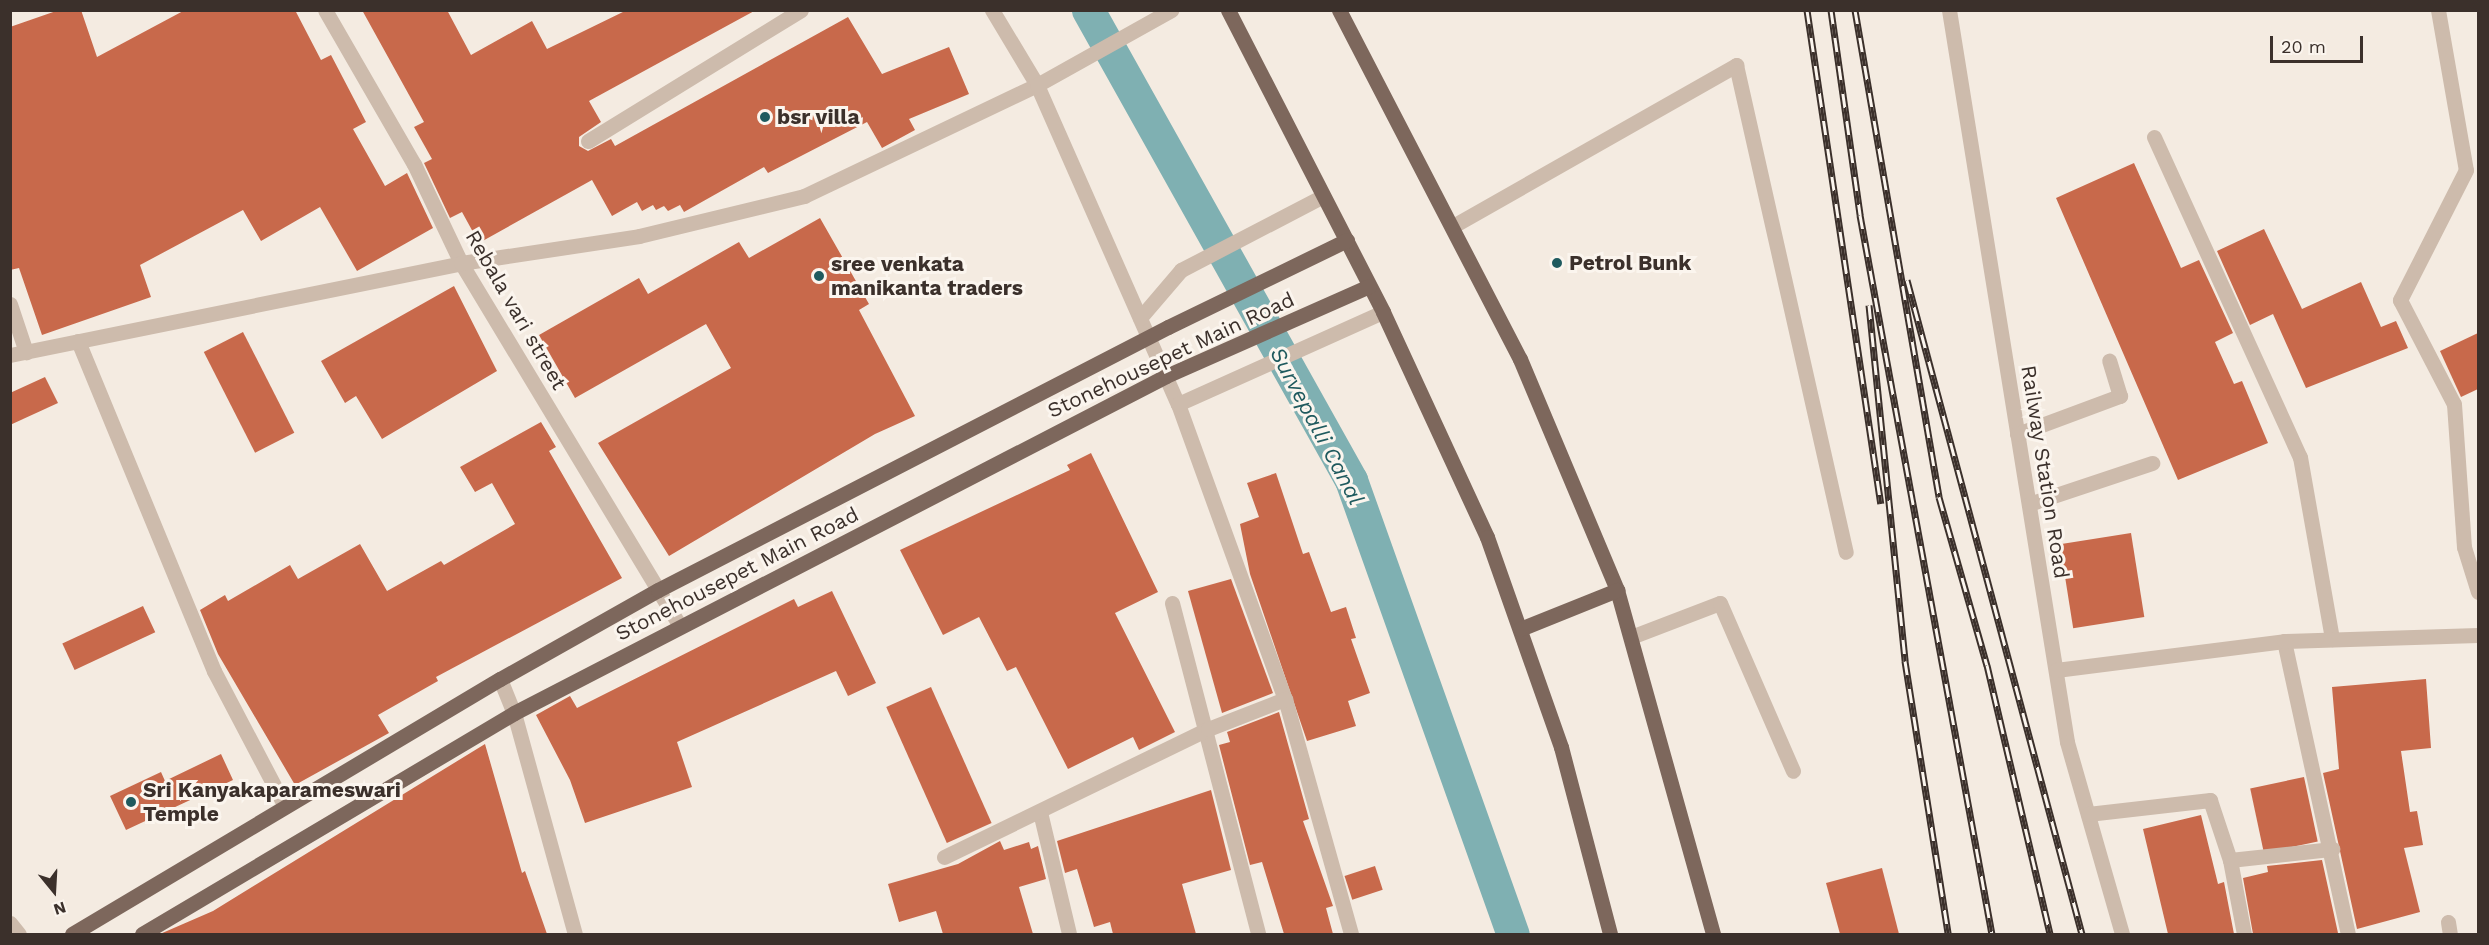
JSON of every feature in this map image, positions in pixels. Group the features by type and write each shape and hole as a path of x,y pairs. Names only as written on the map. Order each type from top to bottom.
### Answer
{"main road":[{"path":"1228,10 1383,312 1487,537 1561,747 1610,934"},
{"path":"1339,10 1520,359 1617,590 1713,934"},
{"path":"72,934 500,679 658,590 1192,314 1347,240"},
{"name":"Stonehousepet Main Road","path":"142,934 514,713 1166,376 1369,286"},
{"path":"1520,629 1617,590"}],"street":[{"name":"Rebala vari street","path":"325,10 408,153 460,263 680,626"},
{"path":"588,141 801,10"},
{"path":"992,10 1037,86 1178,404 1285,699 1351,934"},
{"path":"10,304 18,353 460,263 639,236 804,196 1037,86 1171,10"},
{"name":"Railway Station Road","path":"1949,10 2067,742 2122,934"},
{"path":"2438,10 2466,170 2400,300 2454,404 2464,547 2478,592"},
{"path":"1453,226 1736,65 1846,552"},
{"path":"2154,137 2300,458 2332,639"},
{"path":"1140,318 1180,270 1323,196"},
{"path":"1178,404 1229,384 1383,312"},
{"path":"78,341 214,671 285,806"},
{"path":"2017,434 2120,396 2109,361"},
{"path":"2029,504 2152,463"},
{"path":"1172,603 1208,729 1258,934"},
{"path":"1631,637 1720,603 1793,771"},
{"path":"2056,670 2284,641 2478,635"},
{"path":"2284,641 2332,849 2348,934"},
{"path":"500,679 514,713 575,934"},
{"path":"944,856 1040,812 1208,729 1285,699"},
{"path":"2088,814 2210,800 2230,860 2244,934"},
{"path":"1040,812 1070,934"},
{"path":"2230,860 2332,849"},
{"path":"10,923 19,934"}],"building":[{"path":"59,10 81,10 97,57 185,10 295,10 321,60 331,55 366,122 353,129 385,186 407,173 433,228 357,271 320,207 261,241 243,210 140,265 151,297 42,335 19,268 10,270 10,27"},
{"path":"362,10 447,10 471,55 532,21 547,49 627,10 756,10 589,101 601,122 579,137 579,146 588,151 611,139 615,146 848,17 882,74 949,47 969,94 909,119 915,130 882,148 867,122 768,173 764,167 684,212 680,205 668,211 664,206 656,210 653,205 642,211 637,202 612,216 592,180 479,243 462,212 450,218 424,163 432,159 414,127 424,122"},
{"path":"2134,163 2181,268 2199,260 2233,333 2215,342 2234,384 2242,381 2268,443 2178,480 2056,198"},
{"path":"820,218 869,304 859,310 915,416 875,434 669,556 598,443 731,368 706,324 575,398 539,335 639,278 648,294 739,242 749,258"},
{"path":"2264,229 2302,309 2361,282 2381,327 2396,321 2408,348 2306,388 2273,314 2250,325 2217,251"},
{"path":"454,286 497,371 382,439 356,396 345,403 321,361"},
{"path":"243,332 294,433 255,453 204,352"},
{"path":"2478,333 2478,389 2461,397 2440,351"},
{"path":"45,377 58,403 10,425 10,393"},
{"path":"541,422 556,447 549,451 622,578 436,677 438,681 378,715 389,733 295,785 218,654 200,610 225,595 228,601 290,565 298,579 360,544 387,591 441,561 444,565 515,524 492,483 475,492 460,467"},
{"path":"1091,453 1158,592 1115,613 1175,732 1139,750 1133,737 1068,769 1016,667 1007,671 979,617 943,635 900,550 1070,470 1067,465"},
{"path":"1276,473 1303,554 1309,552 1331,612 1346,607 1356,638 1351,639 1370,693 1348,701 1356,726 1307,741 1250,574 1240,524 1259,517 1247,483"},
{"path":"2131,533 2144,617 2073,628 2060,544"},
{"path":"1231,579 1273,693 1222,713 1188,591"},
{"path":"832,591 876,683 848,696 836,671 677,742 692,787 585,823 570,780 536,715 570,696 577,708 794,599 798,607"},
{"path":"143,606 155,632 75,670 62,644"},
{"path":"2426,679 2431,748 2401,751 2410,812 2417,811 2423,845 2404,848 2420,912 2357,929 2323,773 2339,769 2332,687"},
{"path":"931,687 992,823 947,843 886,707"},
{"path":"1279,712 1309,819 1303,821 1333,906 1326,908 1333,934 1284,934 1262,862 1250,865 1219,745 1230,742 1227,732"},
{"path":"485,744 522,873 525,871 547,934 160,934 213,911"},
{"path":"221,754 233,780 126,830 110,796 161,772 165,781"},
{"path":"2304,777 2318,842 2264,853 2250,788"},
{"path":"1211,790 1231,870 1182,884 1196,934 1113,934 1110,922 1094,927 1077,869 1065,873 1057,841"},
{"path":"2201,815 2218,884 2224,882 2234,934 2168,934 2143,829"},
{"path":"1000,841 1004,850 1029,842 1031,849 1038,846 1046,879 1019,887 1033,934 943,934 936,911 899,922 888,884 958,864"},
{"path":"2322,860 2338,933 2253,934 2243,878 2268,872 2267,866"},
{"path":"1375,866 1383,890 1352,900 1345,876"},
{"path":"1882,868 1899,934 1840,934 1826,883"}],"waterway":[{"name":"Survepalli Canal","path":"1088,10 1351,480 1513,934"}],"railway":[{"path":"1807,10 1881,503"},
{"path":"1831,10 1860,215 1992,934"},
{"path":"1855,10 1939,497 1987,665 2050,934"},
{"path":"1907,280 2082,934"},
{"path":"1869,305 1905,661 1948,934"}],"place":[{"name":"bsr villa","path":"765,117"},
{"name":"Petrol Bunk","path":"1557,263"},
{"name":"sree venkata manikanta traders","path":"819,276"},
{"name":"Sri Kanyakaparameswari Temple","path":"131,802"}]}
